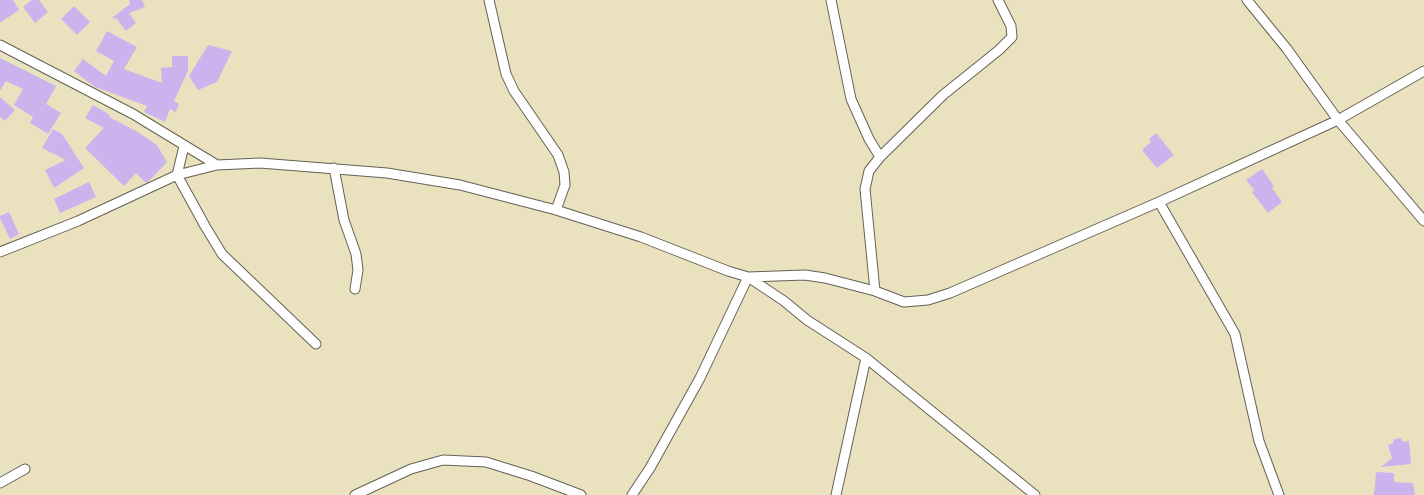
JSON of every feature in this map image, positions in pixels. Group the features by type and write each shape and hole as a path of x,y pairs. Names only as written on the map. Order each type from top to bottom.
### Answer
{"street":[{"path":"489,0 506,74 514,91 558,155 564,172 565,185 556,210"},
{"path":"831,0 851,99 869,139 880,157"},
{"path":"875,291 865,189 869,171 880,157 943,95 999,50 1012,37 1012,26 998,0"},
{"path":"1246,0 1287,49 1338,120 1424,221"},
{"path":"0,44 133,114 217,165"},
{"path":"748,277 805,275 825,278 875,291 904,302 928,300 950,293 1159,202 1338,120 1424,71"},
{"path":"184,146 176,175 222,254 316,344"},
{"path":"0,252 78,221 176,175 217,165 260,163 334,168 386,173 460,185 556,210 641,237 728,271 748,277 784,301 807,320 866,358 1035,495"},
{"path":"334,168 344,220 356,254 358,270 355,288"},
{"path":"1159,202 1235,334 1258,441 1279,495"},
{"path":"632,495 650,468 700,378 748,277"},
{"path":"836,495 866,358"},
{"path":"356,495 411,469 443,460 486,462 581,495"},
{"path":"0,483 25,469"}],"building":[{"path":"0,0 13,0 19,10 0,23"},
{"path":"32,0 39,0 48,12 35,23 23,7"},
{"path":"129,0 142,0 145,7 129,13 136,23 126,31 116,18 114,19 113,17 130,4"},
{"path":"74,6 90,22 77,35 61,19"},
{"path":"107,31 137,47 124,69 162,83 161,68 172,67 172,56 188,56 188,71 174,101 179,104 176,112 170,109 165,122 144,112 147,106 95,87 74,71 83,59 106,76 114,61 96,51"},
{"path":"208,45 232,51 217,82 198,90 189,76"},
{"path":"0,58 56,86 46,104 61,113 48,134 30,123 33,117 14,105 23,89 6,81 0,91"},
{"path":"0,97 15,110 5,121 0,117"},
{"path":"93,105 110,115 109,117 136,131 157,145 167,162 148,182 146,183 136,173 124,186 85,148 104,128 85,118"},
{"path":"53,129 62,134 84,168 54,188 45,170 66,160 42,148"},
{"path":"1156,133 1174,155 1157,168 1142,150 1151,142 1149,139"},
{"path":"1262,169 1274,186 1272,188 1282,202 1268,213 1252,192 1254,190 1246,180"},
{"path":"89,182 96,197 60,213 54,199"},
{"path":"9,212 19,234 10,239 0,218 0,216"},
{"path":"1401,438 1402,442 1409,441 1411,464 1381,467 1392,458 1388,445 1393,443 1394,439"},
{"path":"1376,472 1394,473 1394,482 1413,483 1415,495 1374,495"}]}
